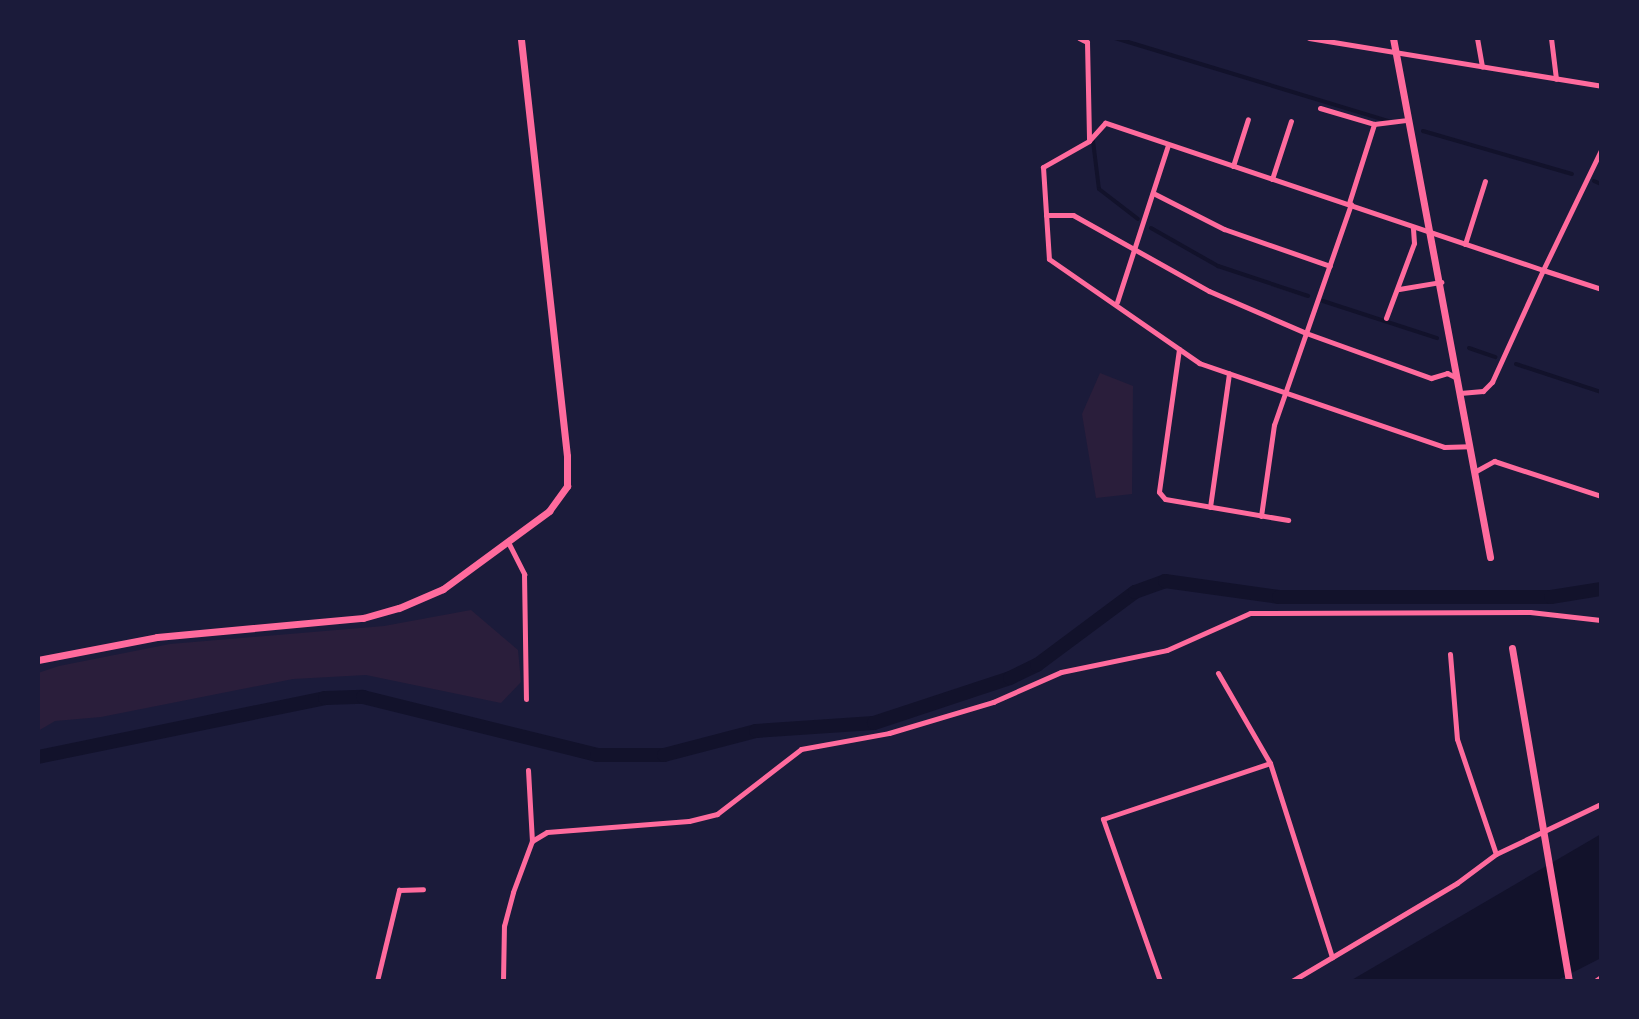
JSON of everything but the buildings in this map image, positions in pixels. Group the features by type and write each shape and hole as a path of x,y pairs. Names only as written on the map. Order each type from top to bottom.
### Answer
{"street":[{"path":"38,660 157,637 363,618 443,589 509,544 549,511 567,486 567,471 521,38"},
{"path":"1079,38 1087,42 1089,141"},
{"path":"1309,38 1601,86"},
{"path":"1393,38 1490,557"},
{"path":"1477,38 1482,67"},
{"path":"1551,38 1556,79"},
{"path":"1320,108 1374,124 1409,120"},
{"path":"1233,166 1248,119"},
{"path":"1272,179 1291,121"},
{"path":"1469,446 1444,447 1229,373 1179,349 1117,302 1049,259 1043,167 1089,141 1105,123 1601,289"},
{"path":"1261,516 1274,425 1330,266 1374,124"},
{"path":"1117,302 1168,145"},
{"path":"1460,393 1483,391 1492,382 1601,150"},
{"path":"1465,244 1485,181"},
{"path":"1153,193 1224,229 1330,266"},
{"path":"1046,215 1073,215 1232,303 1306,333 1431,378 1447,373 1455,377"},
{"path":"1386,318 1414,243 1413,227"},
{"path":"1399,289 1441,282"},
{"path":"1179,349 1157,486 1165,499 1288,520"},
{"path":"1210,507 1229,373"},
{"path":"1476,471 1494,461 1601,496"},
{"path":"509,544 524,574 526,699"},
{"path":"532,841 547,832 689,821 717,814 801,749 889,733 993,702 1061,672 1167,650 1250,613 1530,612 1601,620"},
{"path":"1512,648 1539,831 1569,980"},
{"path":"1450,654 1457,739 1496,854"},
{"path":"1218,673 1270,763 1332,957"},
{"path":"1160,981 1103,819 1270,763"},
{"path":"503,981 504,926 532,841 528,770"},
{"path":"1292,981 1496,854 1601,804"},
{"path":"377,981 399,890 423,889"},
{"path":"1595,981 1601,977"},
{"path":"703,981 723,981"}],"shaded area":[{"path":"1100,373 1133,386 1132,494 1096,498 1082,414"},
{"path":"471,610 518,650 521,682 501,703 366,675 293,679 101,717 55,721 38,731 38,673 59,666 170,644 384,626"},
{"path":"1601,834 1601,958 1556,981 1350,981"}],"waterway":[{"path":"1115,38 1389,121"},
{"path":"1423,131 1572,174"},
{"path":"1093,141 1099,189 1138,219"},
{"path":"1594,181 1601,184"},
{"path":"1151,228 1218,266 1308,296"},
{"path":"1323,301 1437,338"},
{"path":"1469,348 1495,357"},
{"path":"1516,364 1601,392"},
{"path":"38,757 325,698 363,697 597,755 664,755 756,731 874,723 1010,678 1037,665 1135,592 1165,581 1279,597 1551,597 1601,589"}]}
